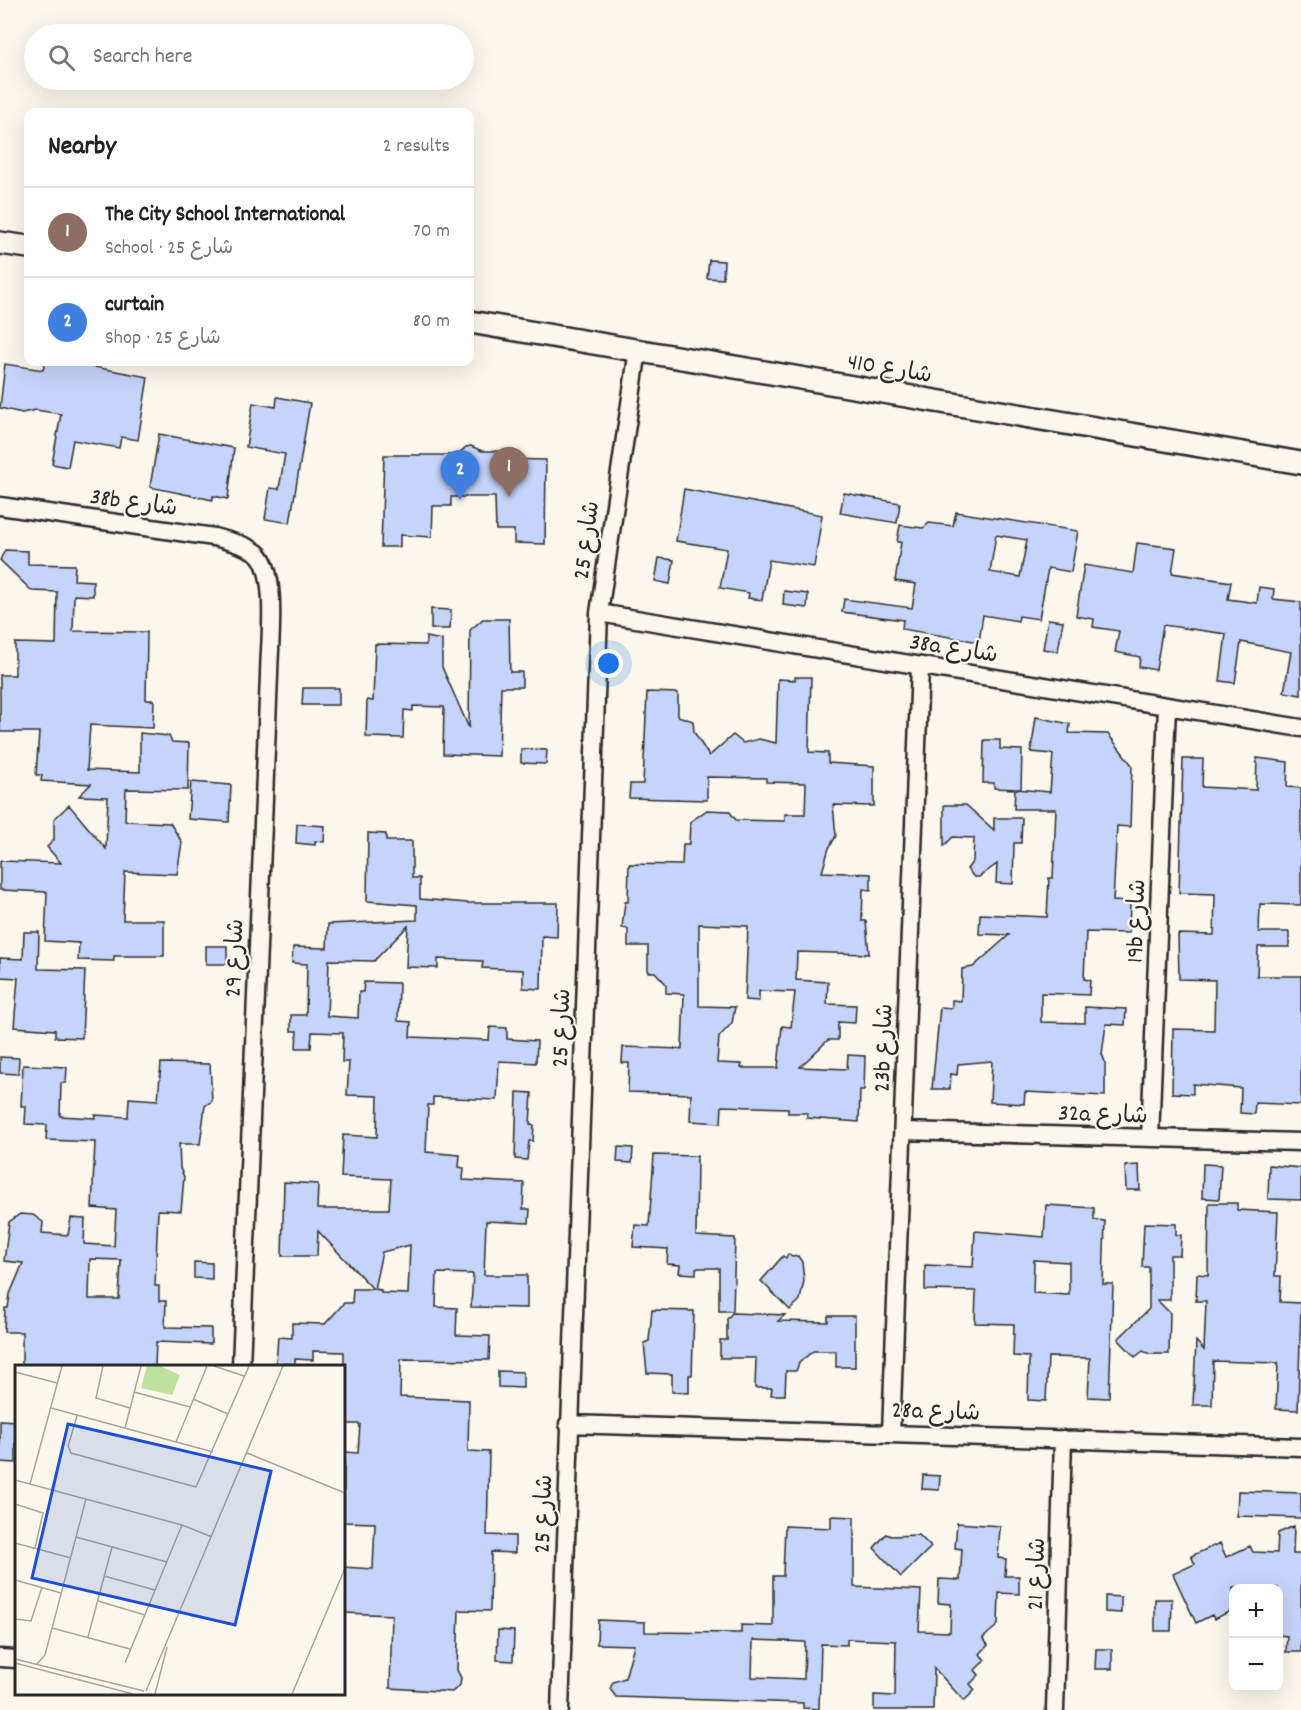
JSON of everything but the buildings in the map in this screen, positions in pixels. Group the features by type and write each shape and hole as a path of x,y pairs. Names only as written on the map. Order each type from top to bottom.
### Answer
{"street":[{"path":"0,243 24,246"},
{"name":"شارع 410","path":"474,323 1301,463"},
{"name":"شارع 25","path":"560,1710 568,1424 598,613 638,350"},
{"name":"38b شارع","path":"0,506 214,537 245,546 258,554"},
{"name":"شارع 29","path":"241,1365 270,621 267,568 258,554"},
{"name":"38a شارع","path":"598,613 1301,728"},
{"name":"23b شارع","path":"891,1433 920,666"},
{"name":"19b شارع","path":"1150,1138 1167,705"},
{"name":"32a شارع","path":"903,1131 1301,1142"},
{"name":"28a شارع","path":"568,1424 1301,1447"},
{"name":"شارع 21","path":"1055,1710 1063,1439"},
{"path":"0,1658 15,1659"}],"place":[{"name":"The City School International","path":"509,497"},
{"name":"curtain","path":"460,500"}]}
